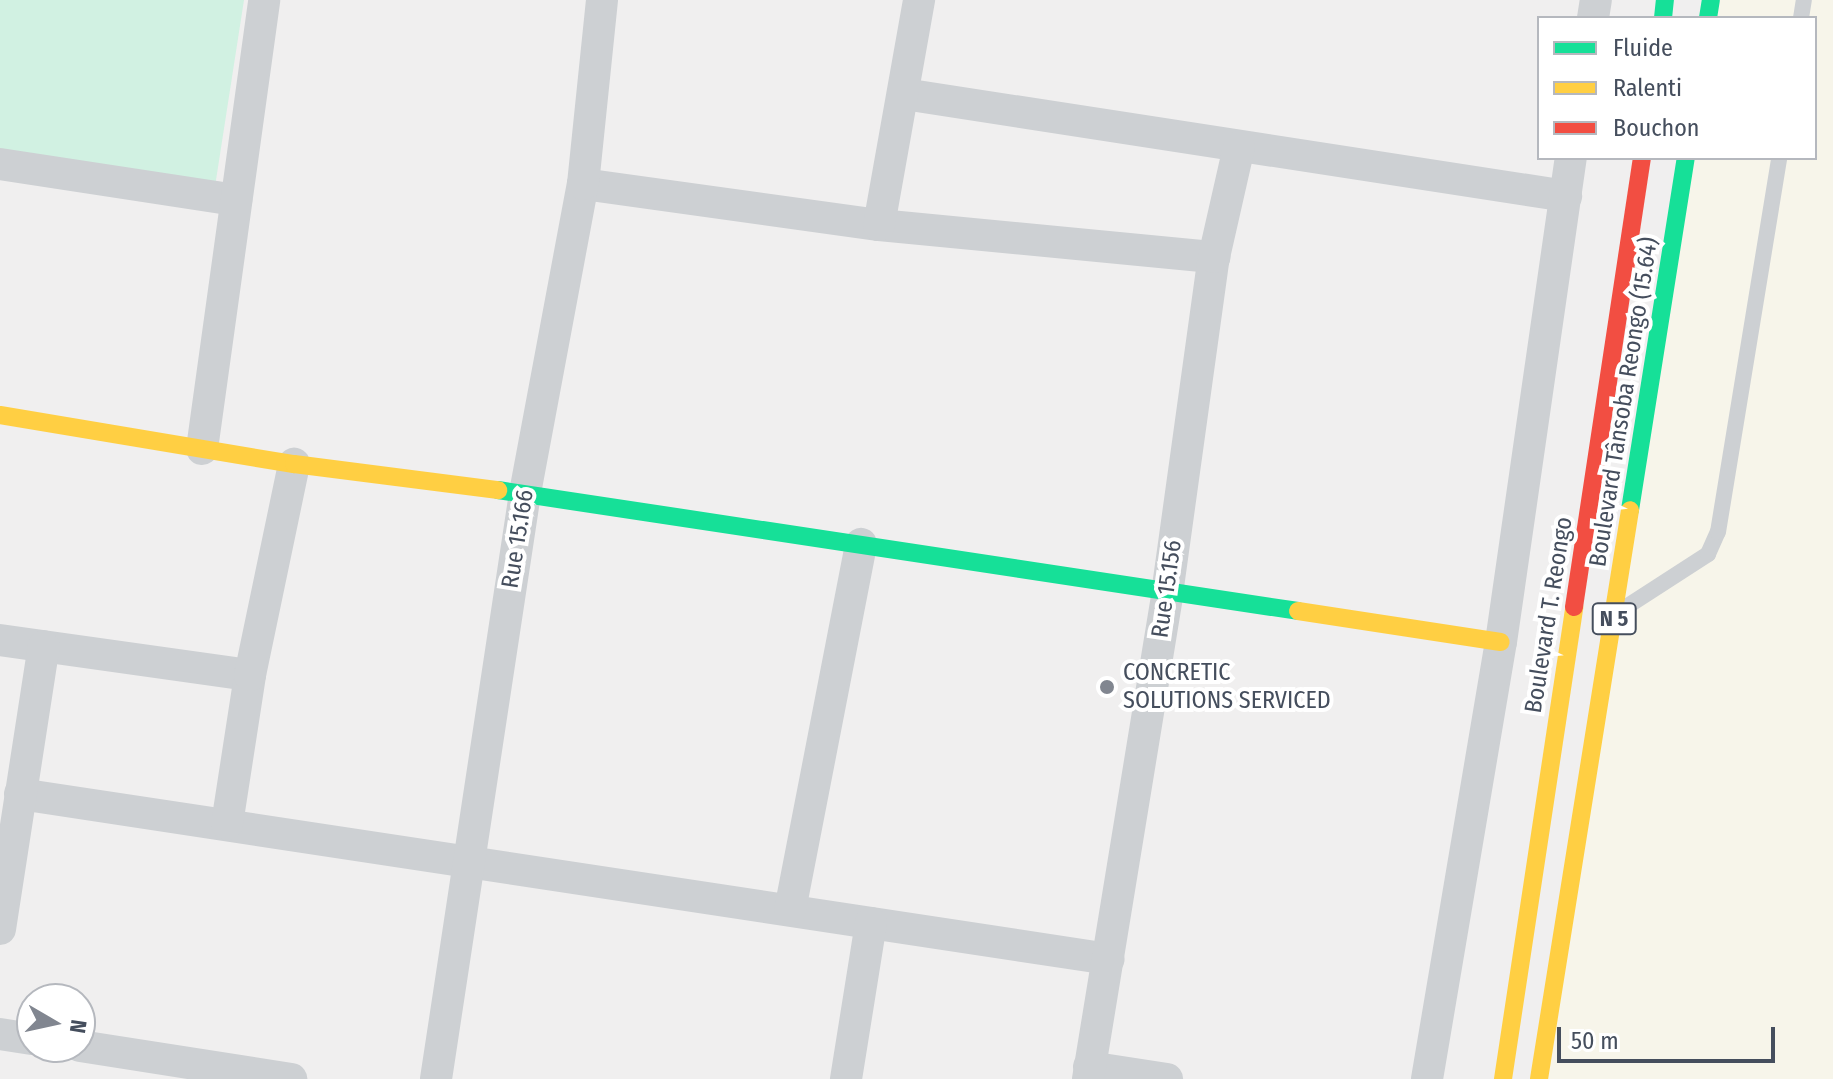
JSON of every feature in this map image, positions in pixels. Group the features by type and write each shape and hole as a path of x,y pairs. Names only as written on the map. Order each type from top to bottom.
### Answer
{"main road":[{"name":"Boulevard T. Reongo","path":"1503,1079 1642,160"},
{"name":"Boulevard Tânsoba Reongo (15.64)","path":"1539,1079 1686,160"},
{"path":"0,415 294,464 525,493 1167,594 1501,642"}],"street":[{"path":"202,449 264,0"},
{"name":"Rue 15.166","path":"436,1079 525,493 583,184 602,0"},
{"path":"879,225 919,0"},
{"path":"904,94 1566,196"},
{"name":"Rue 15.156","path":"1088,1073 1167,594 1214,257 1239,147"},
{"path":"1427,1079 1501,642 1571,160"},
{"path":"0,164 236,200"},
{"path":"583,184 879,225 1214,257"},
{"path":"227,824 250,675 294,464"},
{"path":"790,910 861,544"},
{"path":"0,640 250,675"},
{"path":"0,929 44,646"},
{"path":"20,794 1109,959"},
{"path":"846,1079 871,923"},
{"path":"96,1049 291,1079"},
{"path":"1088,1073 1167,1079"}],"lane":[{"path":"1615,613 1708,554 1718,532 1779,160"}],"shaded area":[{"path":"1711,0 1833,0 1833,1079 1539,1079 1686,160 1817,160 1817,16 1708,16"}],"green space":[{"path":"0,0 244,0 214,193 0,160"}],"traffic: fast":[{"path":"1663,16 1665,0"},
{"path":"1708,16 1711,0"},
{"path":"1630,510 1686,160"},
{"path":"498,490 1298,611"}],"traffic: slow":[{"path":"0,415 294,464 498,490"},
{"path":"1539,1079 1630,510"},
{"path":"1503,1079 1574,607"},
{"path":"1298,611 1501,642"}],"traffic: jam":[{"path":"1574,607 1642,160"}],"place":[{"name":"CONCRETIC SOLUTIONS SERVICED","path":"1107,687"}]}
